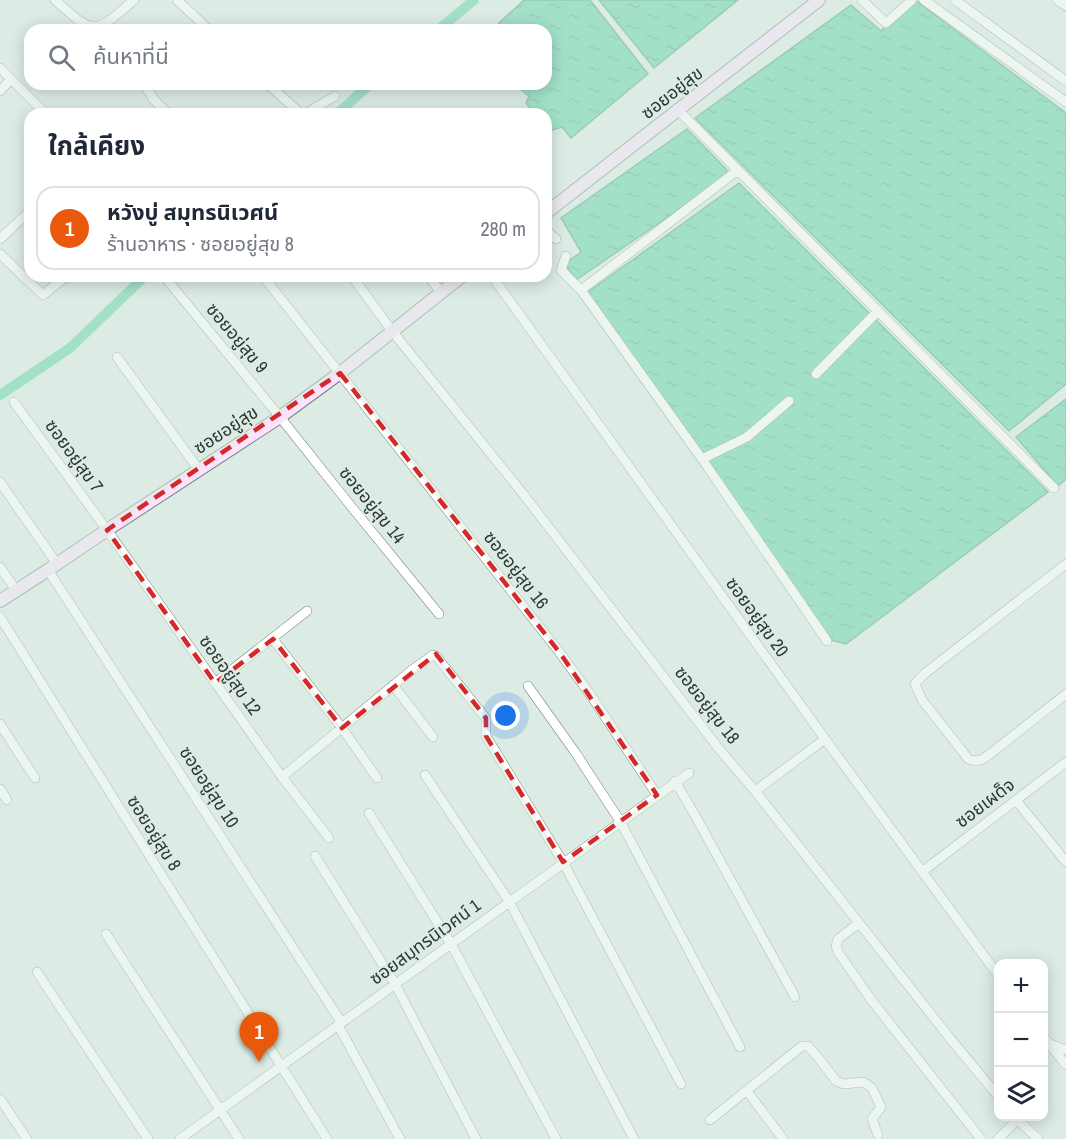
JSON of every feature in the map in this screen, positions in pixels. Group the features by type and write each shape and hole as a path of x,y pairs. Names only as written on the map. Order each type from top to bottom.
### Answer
{"street":[{"path":"55,0 77,20 85,24"},
{"path":"110,24 134,0"},
{"path":"177,0 203,24"},
{"name":"ซอยอยู่สุข","path":"552,208 819,0"},
{"path":"862,0 886,23 912,0"},
{"path":"924,0 1066,102"},
{"path":"955,0 1066,81"},
{"path":"1058,0 1066,6"},
{"path":"0,68 40,108"},
{"path":"0,91 11,79"},
{"path":"148,90 163,108"},
{"path":"275,90 296,108"},
{"path":"314,108 335,96"},
{"path":"678,110 1054,488"},
{"path":"581,290 738,170"},
{"path":"0,239 24,217"},
{"path":"552,235 556,239"},
{"path":"0,254 24,277"},
{"path":"567,256 561,270 581,290 702,459 827,641"},
{"path":"29,282 43,295 59,282"},
{"name":"ซอยอยู่สุข 9","path":"170,282 280,417"},
{"name":"ซอยอยู่สุข 16","path":"268,282 560,653 657,795"},
{"name":"ซอยอยู่สุข 18","path":"356,282 392,330 517,485 719,749 994,1090"},
{"path":"433,282 441,292"},
{"name":"ซอยอยู่สุข","path":"0,601 280,417 454,282"},
{"name":"ซอยอยู่สุข 20","path":"496,282 825,739 994,968"},
{"path":"816,374 878,311"},
{"path":"117,357 198,470"},
{"path":"702,459 747,437 789,401"},
{"name":"ซอยอยู่สุข 7","path":"14,402 107,530"},
{"name":"ซอยอยู่สุข 14","path":"280,417 439,614"},
{"name":"ซอยอยู่สุข 10","path":"0,483 339,1024 400,1139"},
{"name":"ซอยอยู่สุข 12","path":"107,530 282,777 329,838"},
{"path":"1066,564 924,674 915,684 922,700 969,759 975,761 990,753 1066,694"},
{"path":"0,567 16,590"},
{"path":"215,682 307,611"},
{"name":"ซอยอยู่สุข 8","path":"0,617 327,1139"},
{"path":"273,639 342,728 377,778"},
{"path":"282,777 418,665 434,655 442,661 486,719 486,736 563,862 681,1084"},
{"path":"393,685 432,737"},
{"path":"528,686 620,821 740,1047"},
{"path":"0,723 35,778"},
{"path":"755,791 825,739"},
{"name":"ซอยเผด็จ","path":"923,871 1066,764"},
{"name":"ซอยสมุทรนิเวศน์ 1","path":"180,1139 689,772"},
{"path":"425,775 509,901 634,1139"},
{"path":"675,781 795,997"},
{"path":"0,789 7,800"},
{"path":"1016,800 1066,862"},
{"path":"369,813 451,944 556,1139"},
{"path":"315,856 395,984 476,1139"},
{"path":"859,923 838,939 836,946 838,952 872,1001 981,1139"},
{"path":"106,934 239,1139"},
{"path":"37,972 148,1139"},
{"path":"1048,1041 1066,1050"},
{"path":"1048,1042 1066,1065"},
{"path":"710,1120 802,1046 808,1046 836,1081 844,1084 863,1082 872,1088 880,1107 872,1119 878,1135"},
{"path":"747,1091 783,1139"},
{"path":"0,1099 27,1139"},
{"path":"998,1139 1013,1121"},
{"path":"1019,1121 1038,1139"}],"highlighted area":[{"path":"340,373 560,653 657,795 563,862 486,736 486,718 436,654 342,728 273,639 215,683 107,530"}],"water":[{"path":"524,0 590,0 648,74 571,138 562,127 552,130 552,108 530,108 526,103 529,96 522,90 552,90 552,24 498,24"},
{"path":"599,0 738,0 654,68"},
{"path":"912,0 1066,113 1066,384 1009,431 695,118 851,5 881,31"},
{"path":"687,129 727,170 726,177 576,280 565,264 581,252 561,218"},
{"path":"739,183 1048,492 846,644 831,640 584,295"},
{"path":"1066,399 1066,479 1058,486 1016,437"}],"waterway":[{"path":"445,24 474,0"},
{"path":"344,108 363,90"},
{"path":"0,395 70,348 139,282"}],"place":[{"name":"หวังบู่ สมุทรนิเวศน์","path":"259,1062"}]}
